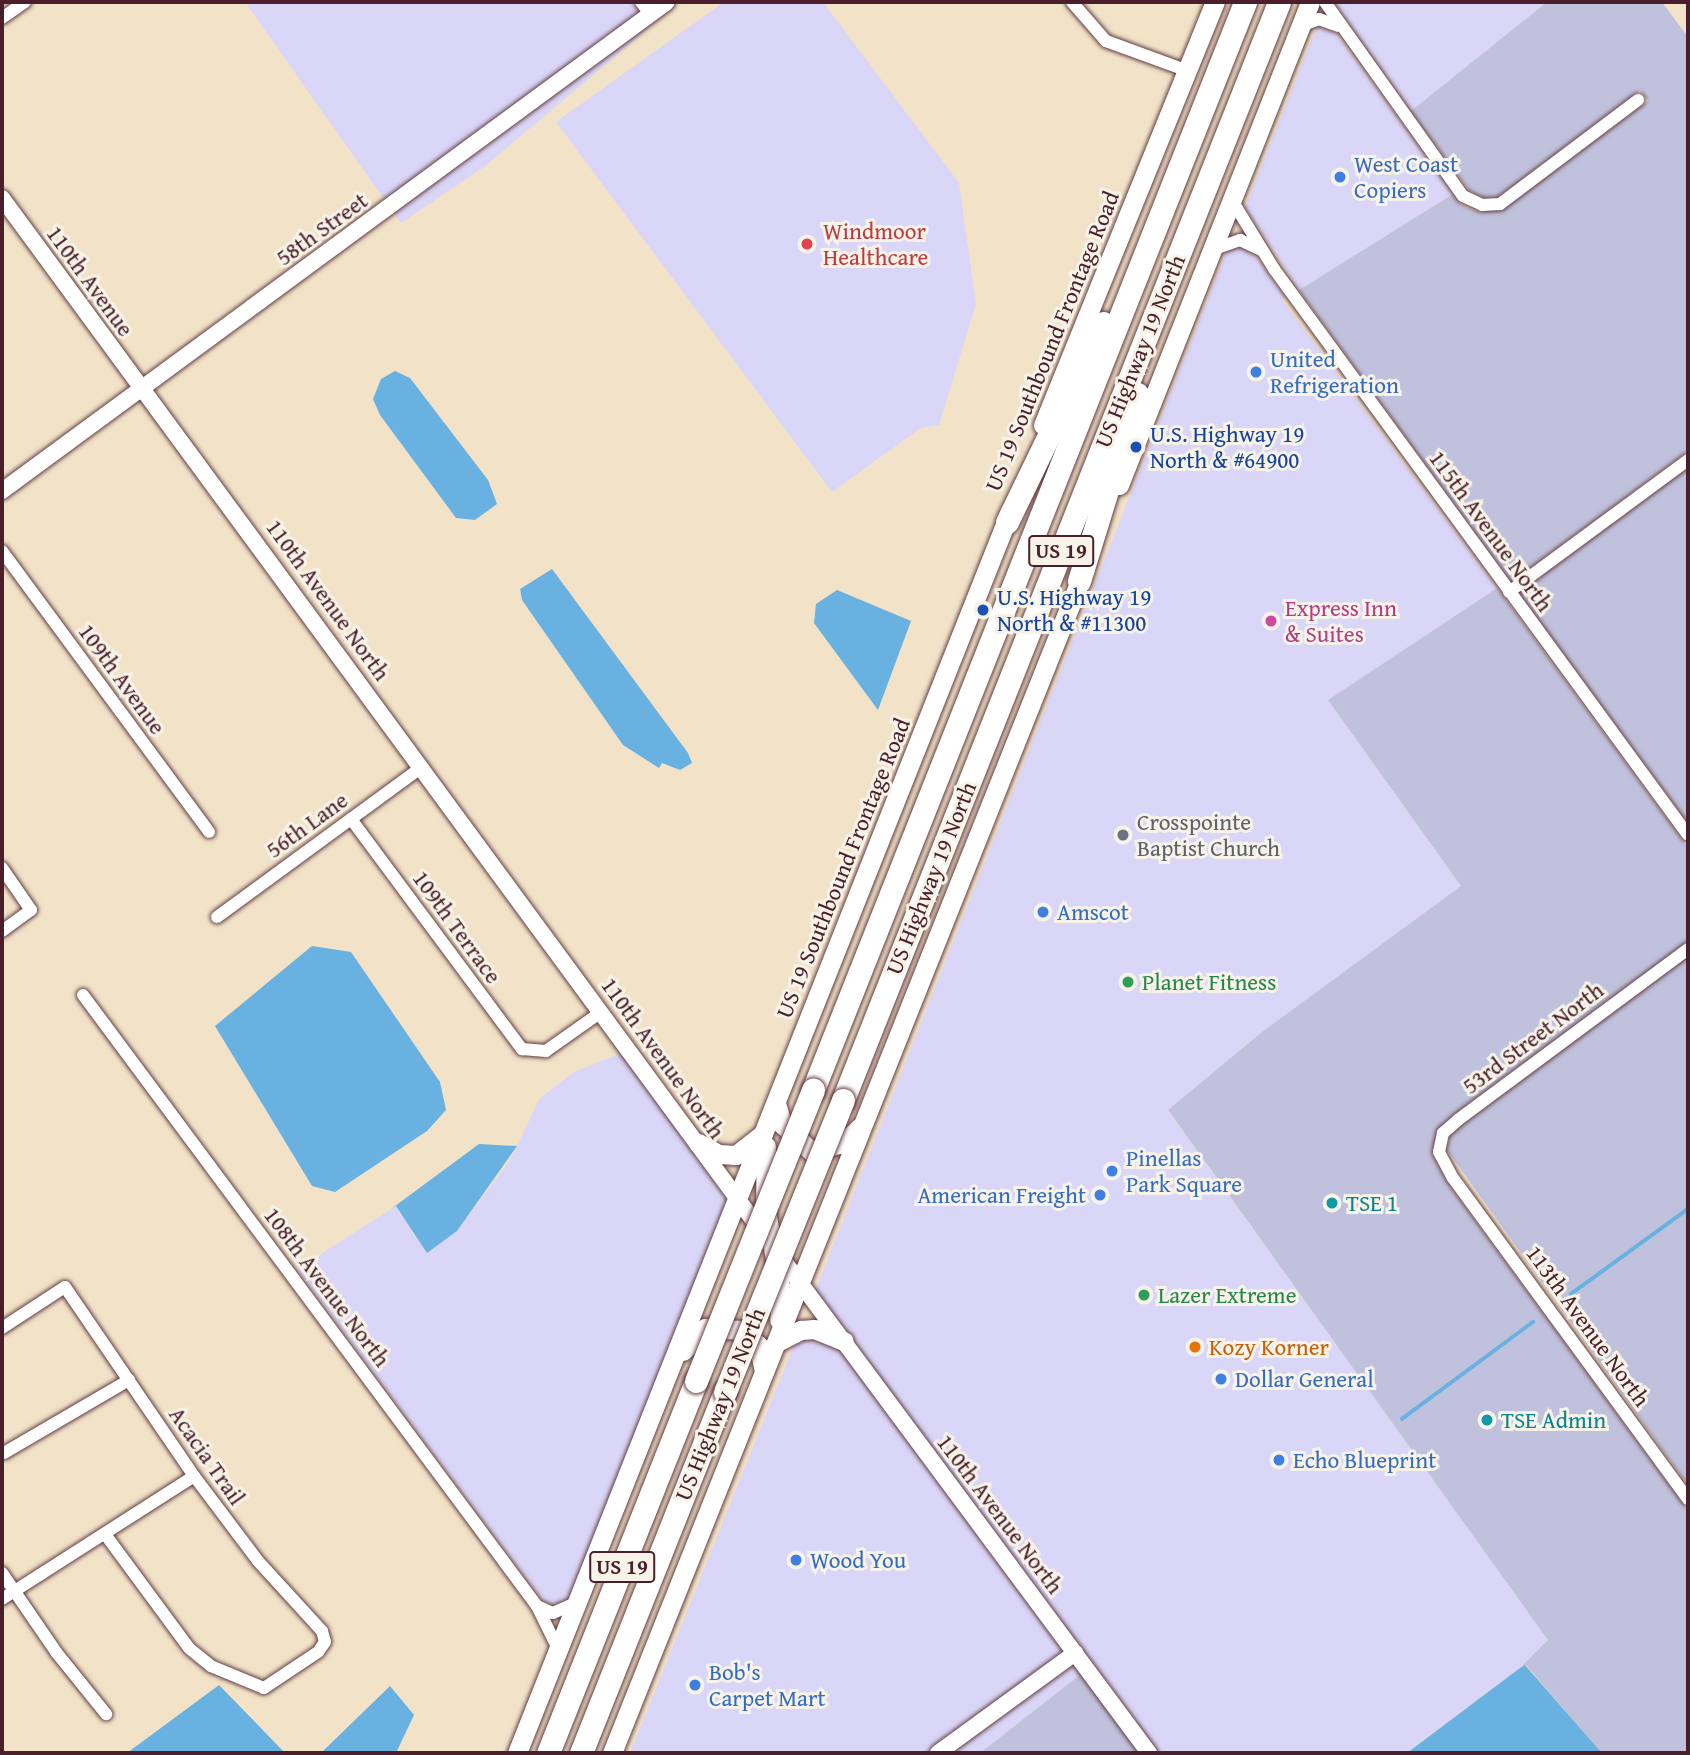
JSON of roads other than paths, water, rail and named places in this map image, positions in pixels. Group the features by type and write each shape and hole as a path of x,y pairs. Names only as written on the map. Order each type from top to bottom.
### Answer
{"highway":[{"name":"US Highway 19 North","path":"548,1753 1245,2"},
{"name":"US Highway 19 North","path":"581,1753 1279,2"},
{"path":"1007,522 1170,192"},
{"path":"1079,581 1171,275"}],"main road":[{"name":"US 19 Southbound Frontage Road","path":"517,1753 1215,2"},
{"path":"612,1753 1233,202 1310,2"},
{"path":"776,1103 782,1124 811,1151 828,1150 843,1143 864,1122"},
{"path":"698,1143 719,1154 736,1154 766,1131"},
{"path":"766,1131 765,1206 769,1242 782,1296 777,1342"},
{"path":"702,1290 820,1208 837,1190"},
{"path":"671,1367 692,1338 716,1326 739,1330 758,1346 764,1371"},
{"path":"777,1342 801,1330 814,1329 844,1341"}],"street":[{"path":"2,18 25,2"},
{"name":"58th Street","path":"2,491 140,390 645,8 667,2"},
{"path":"1072,2 1107,41 1188,71"},
{"path":"1325,2 1463,196 1482,205 1500,204 1638,100"},
{"path":"1300,27 1314,19 1328,19 1341,28"},
{"name":"110th Avenue","path":"2,198 140,390"},
{"name":"115th Avenue North","path":"1233,202 1261,250 1688,835"},
{"path":"1214,249 1240,240 1261,250"},
{"name":"110th Avenue North","path":"140,390 422,767 769,1242 1149,1753"},
{"path":"1509,592 1688,460"},
{"name":"109th Avenue","path":"2,551 209,832"},
{"name":"56th Lane","path":"217,917 422,767"},
{"name":"109th Terrace","path":"351,819 522,1049 534,1053 546,1051 601,1012"},
{"path":"2,868 31,909 2,931"},
{"name":"53rd Street North","path":"1453,1178 1439,1152 1443,1133 1688,949"},
{"name":"108th Avenue North","path":"83,995 537,1606 559,1651"},
{"name":"113th Avenue North","path":"1453,1178 1688,1499"},
{"name":"Acacia Trail","path":"2,1328 65,1287 194,1476 258,1561 322,1631 325,1642 318,1652 264,1688 211,1666 189,1648 105,1534"},
{"path":"4,1453 129,1380"},
{"path":"2,1599 194,1476"},
{"path":"2,1573 87,1692 106,1714"},
{"path":"537,1606 553,1613 579,1601"},
{"path":"937,1753 1075,1653"}],"water":[{"path":"395,371 410,378 488,480 497,504 475,520 456,518 380,415 373,399 381,379"},
{"path":"552,569 688,753 692,763 680,770 662,763 659,768 623,745 522,600 520,589"},
{"path":"837,590 911,621 878,710 814,623 816,604"},
{"path":"312,946 351,952 440,1082 446,1110 427,1131 335,1192 312,1186 215,1026"},
{"path":"479,1144 517,1146 457,1231 427,1253 396,1206 391,1209"},
{"path":"1525,1665 1602,1753 1407,1753 1520,1668"},
{"path":"219,1685 285,1753 127,1753"},
{"path":"390,1686 414,1715 396,1753 321,1753"}],"waterway":[{"path":"1571,1294 1688,1209"},
{"path":"1402,1419 1533,1322"}],"place":[{"name":"West Coast Copiers","path":"1340,177"},
{"name":"Windmoor Healthcare","path":"807,244"},
{"name":"United Refrigeration","path":"1256,372"},
{"name":"U.S. Highway 19 North & #64900","path":"1136,447"},
{"name":"U.S. Highway 19 North & #11300","path":"983,610"},
{"name":"Express Inn & Suites","path":"1271,621"},
{"name":"Crosspointe Baptist Church","path":"1123,835"},
{"name":"Amscot","path":"1043,912"},
{"name":"Planet Fitness","path":"1128,982"},
{"name":"Pinellas Park Square","path":"1112,1171"},
{"name":"American Freight","path":"1100,1195"},
{"name":"TSE 1","path":"1332,1203"},
{"name":"Lazer Extreme","path":"1144,1295"},
{"name":"Kozy Korner","path":"1195,1347"},
{"name":"Dollar General","path":"1221,1379"},
{"name":"TSE Admin","path":"1487,1420"},
{"name":"Echo Blueprint","path":"1279,1460"},
{"name":"Wood You","path":"796,1560"},
{"name":"Bob's Carpet Mart","path":"695,1685"}]}
